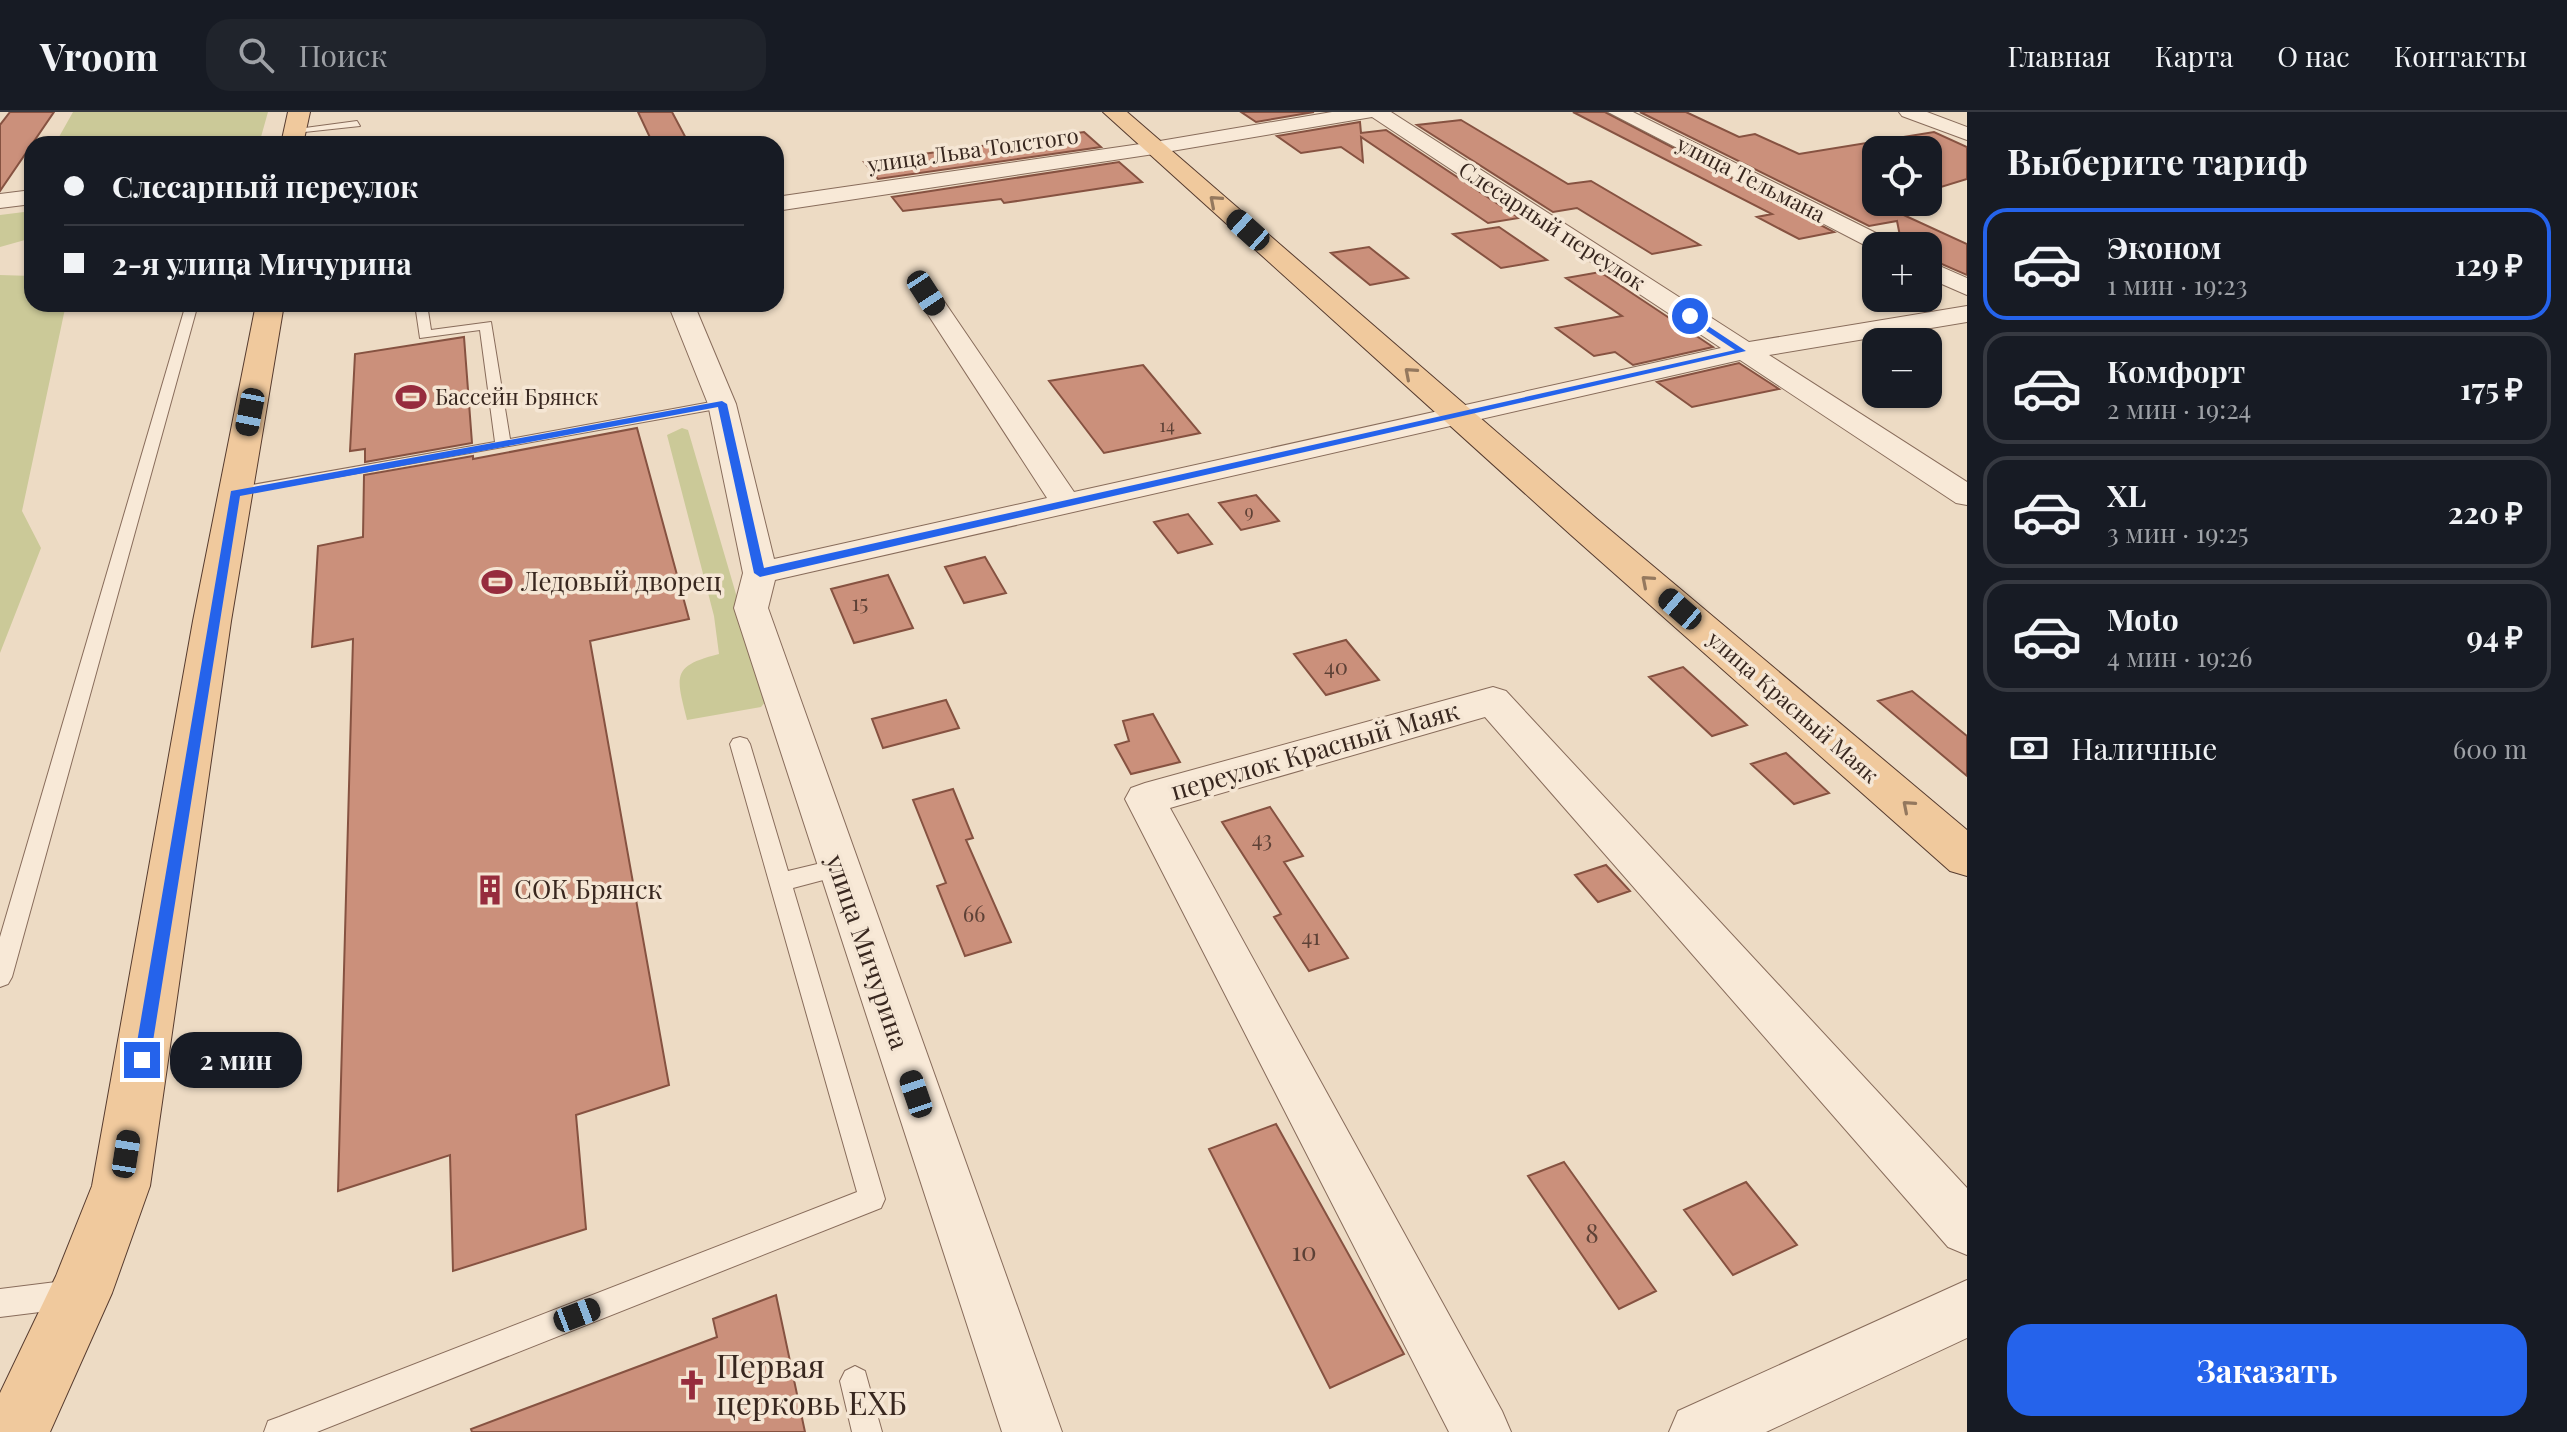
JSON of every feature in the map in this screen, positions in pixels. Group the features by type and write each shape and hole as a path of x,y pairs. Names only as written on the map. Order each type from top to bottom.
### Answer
{"main road":[{"name":"улица Красный Маяк","path":"1114,112 1457,415 1967,857"},
{"path":"16,1432 81,1293 121,1186 235,493 269,312"}],"street":[{"name":"улица Льва Толстого","path":"784,203 1154,148 1367,112"},
{"name":"Слесарный переулок","path":"1378,112 1967,496"},
{"name":"улица Тельмана","path":"1618,112 1862,235"},
{"path":"1909,112 1967,134"},
{"path":"0,201 24,198"},
{"path":"1942,275 1967,288"},
{"path":"926,293 1065,502"},
{"name":"улица Мичурина","path":"684,312 722,404 755,591 838,868 1032,1432"},
{"path":"755,591 1065,502 1742,351 1967,314"},
{"name":"переулок Красный Маяк","path":"1481,1432 1145,799 1493,701 1967,1228"},
{"path":"1699,1432 1967,1308"}],"lane":[{"path":"296,129 357,123"},
{"path":"0,977 190,312"},
{"path":"422,312 425,335 486,325 503,445"},
{"path":"235,493 722,404"},
{"path":"279,1432 872,1199 740,744"},
{"path":"780,882 838,868"},
{"path":"0,1303 81,1293"},
{"path":"855,1381 867,1432"}],"shaded area":[{"path":"73,112 268,112 261,136 60,136"},
{"path":"24,212 24,240 0,247 0,215"},
{"path":"0,275 24,276 24,312 64,312 22,511 41,548 0,653"},
{"path":"682,428 688,430 767,700 761,707 687,720 681,675 692,663 719,654 714,616 667,435"}],"building":[{"path":"10,112 54,112 38,136 24,136 24,156 0,191 0,125"},
{"path":"638,112 672,112 685,136 649,136"},
{"path":"1241,112 1314,112 1256,122"},
{"path":"1573,112 1605,112 1834,232 1799,239 1757,217 1772,214"},
{"path":"1640,112 1686,112 1739,137 1755,134 1799,154 1862,144 1862,216 1906,216 1941,232 1899,232 1897,221 1869,226"},
{"path":"1461,120 1568,184 1591,181 1700,245 1652,254 1577,208 1553,212 1417,125"},
{"path":"1360,122 1361,133 1386,130 1519,218 1488,223 1361,137 1363,162 1341,147 1301,153 1277,136"},
{"path":"1084,132 1101,147 878,179 864,162"},
{"path":"1934,132 1967,147 1967,179 1942,187 1942,136 1909,136"},
{"path":"1119,162 1142,182 1004,203 1001,199 903,211 892,197"},
{"path":"1499,227 1547,260 1501,268 1453,234"},
{"path":"1942,233 1967,244 1967,275 1942,264"},
{"path":"1369,247 1408,278 1370,285 1331,253"},
{"path":"1600,272 1713,347 1633,365 1615,352 1594,356 1556,328 1622,316 1566,278"},
{"name":"Бассейн Брянск","path":"464,337 472,443 365,462 365,449 350,451 355,354"},
{"path":"1739,363 1779,389 1692,407 1657,382"},
{"path":"1143,365 1200,433 1104,453 1049,381"},
{"name":"СОК Брянск","path":"637,428 689,619 590,641 669,1085 576,1115 586,1229 453,1271 450,1155 338,1191 353,639 312,647 318,546 363,537 364,475 473,456 473,459"},
{"path":"1256,495 1279,521 1241,530 1219,503"},
{"path":"1188,514 1212,544 1178,553 1154,522"},
{"path":"985,557 1006,593 964,603 945,567"},
{"path":"888,575 913,628 854,643 831,589"},
{"path":"1346,640 1379,680 1326,695 1294,654"},
{"path":"1683,667 1747,725 1712,736 1649,677"},
{"path":"1912,691 1967,736 1967,776 1878,701"},
{"path":"946,700 959,728 883,748 872,719"},
{"path":"1153,714 1180,762 1131,774 1115,745 1129,741 1123,721"},
{"path":"1786,753 1829,793 1794,804 1751,764"},
{"path":"953,789 973,838 966,840 1011,942 965,956 937,886 946,883 913,800"},
{"path":"1270,807 1303,856 1284,862 1348,958 1309,971 1274,917 1281,914 1222,822"},
{"path":"1606,865 1630,891 1598,902 1575,875"},
{"path":"1276,1124 1404,1354 1330,1388 1209,1149"},
{"path":"1564,1162 1656,1291 1619,1309 1528,1176"},
{"path":"1746,1182 1797,1245 1733,1275 1684,1210"},
{"name":"Первая церковь ЕХБ","path":"776,1295 805,1432 472,1432 471,1429 717,1337 713,1319"}],"place":[{"name":"Бассейн Брянск","path":"411,397"},
{"name":"Ледовый дворец","path":"497,582"},
{"name":"СОК Брянск","path":"490,890"},
{"name":"Первая церковь ЕХБ","path":"692,1385"}],"route":[{"path":"142,1060 235,493 722,404 760,573 1742,351 1690,316"}]}
